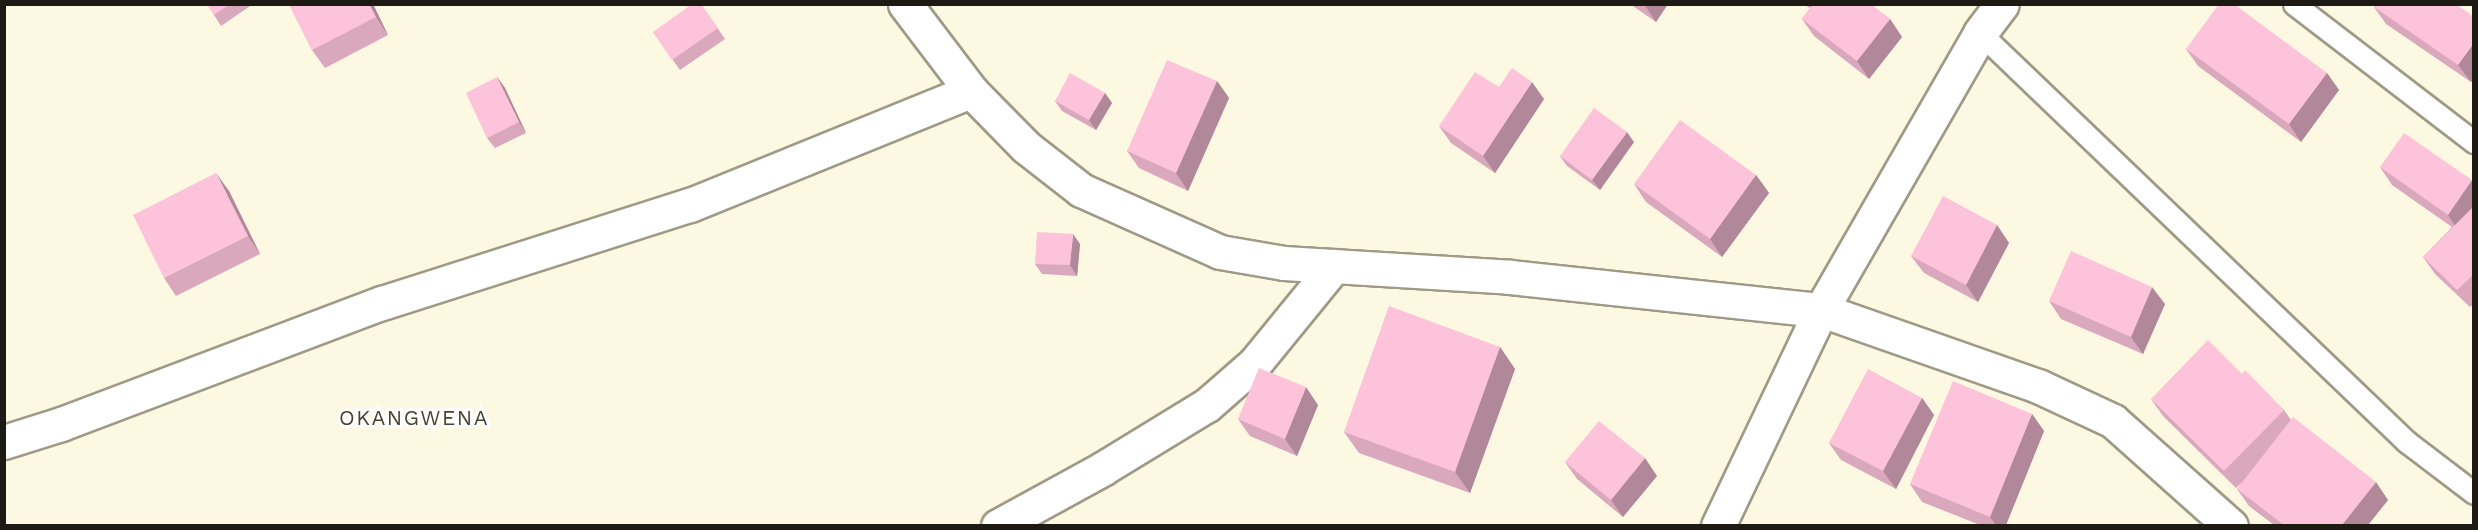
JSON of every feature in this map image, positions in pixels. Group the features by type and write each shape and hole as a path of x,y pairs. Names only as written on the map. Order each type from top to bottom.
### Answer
{"street":[{"path":"905,4 971,90 1026,147 1081,190 1220,252 1284,263 1510,277 1821,310 2038,386 2113,421 2231,525"},
{"path":"1718,525 1821,310 1980,33 2002,4"},
{"path":"4,442 72,420 382,303 690,205 971,90"},
{"path":"998,525 1102,469 1207,405 1255,363 1334,266"}],"lane":[{"path":"2294,4 2474,142"},
{"path":"1980,33 2407,442 2474,493"}],"building":[{"path":"207,4 230,4 214,15"},
{"path":"289,4 369,4 376,17 312,50"},
{"path":"692,4 701,4 718,28 672,60 653,32"},
{"path":"1813,4 1870,4 1890,19 1857,61 1802,19"},
{"path":"2219,4 2234,4 2327,73 2289,124 2186,49"},
{"path":"2376,4 2456,4 2474,17 2474,43 2458,65 2374,7"},
{"path":"1167,60 1217,81 1176,173 1127,151"},
{"path":"1512,68 1532,82 1483,156 1439,126 1475,72 1499,87"},
{"path":"1070,73 1105,93 1089,120 1055,101"},
{"path":"497,77 519,122 487,138 466,93"},
{"path":"1594,108 1627,132 1592,180 1560,156"},
{"path":"1680,120 1756,175 1710,239 1634,184"},
{"path":"2404,133 2472,180 2448,215 2380,167"},
{"path":"216,173 248,236 164,278 133,215"},
{"path":"1943,196 1997,225 1966,285 1911,256"},
{"path":"2474,206 2474,274 2457,290 2423,257"},
{"path":"1037,232 1073,234 1070,265 1035,264"},
{"path":"2071,251 2152,287 2131,337 2049,301"},
{"path":"1389,306 1500,347 1455,472 1344,432"},
{"path":"2208,340 2242,374 2245,370 2284,410 2224,471 2151,399"},
{"path":"1259,368 1306,387 1285,439 1238,419"},
{"path":"1868,369 1922,398 1883,471 1829,443"},
{"path":"1953,381 2032,414 1990,517 1910,484"},
{"path":"2293,417 2376,482 2342,525 2284,525 2237,489"},
{"path":"1599,421 1645,458 1611,500 1565,462"}],"district":[{"name":"OKANGWENA","path":"414,418"}]}
